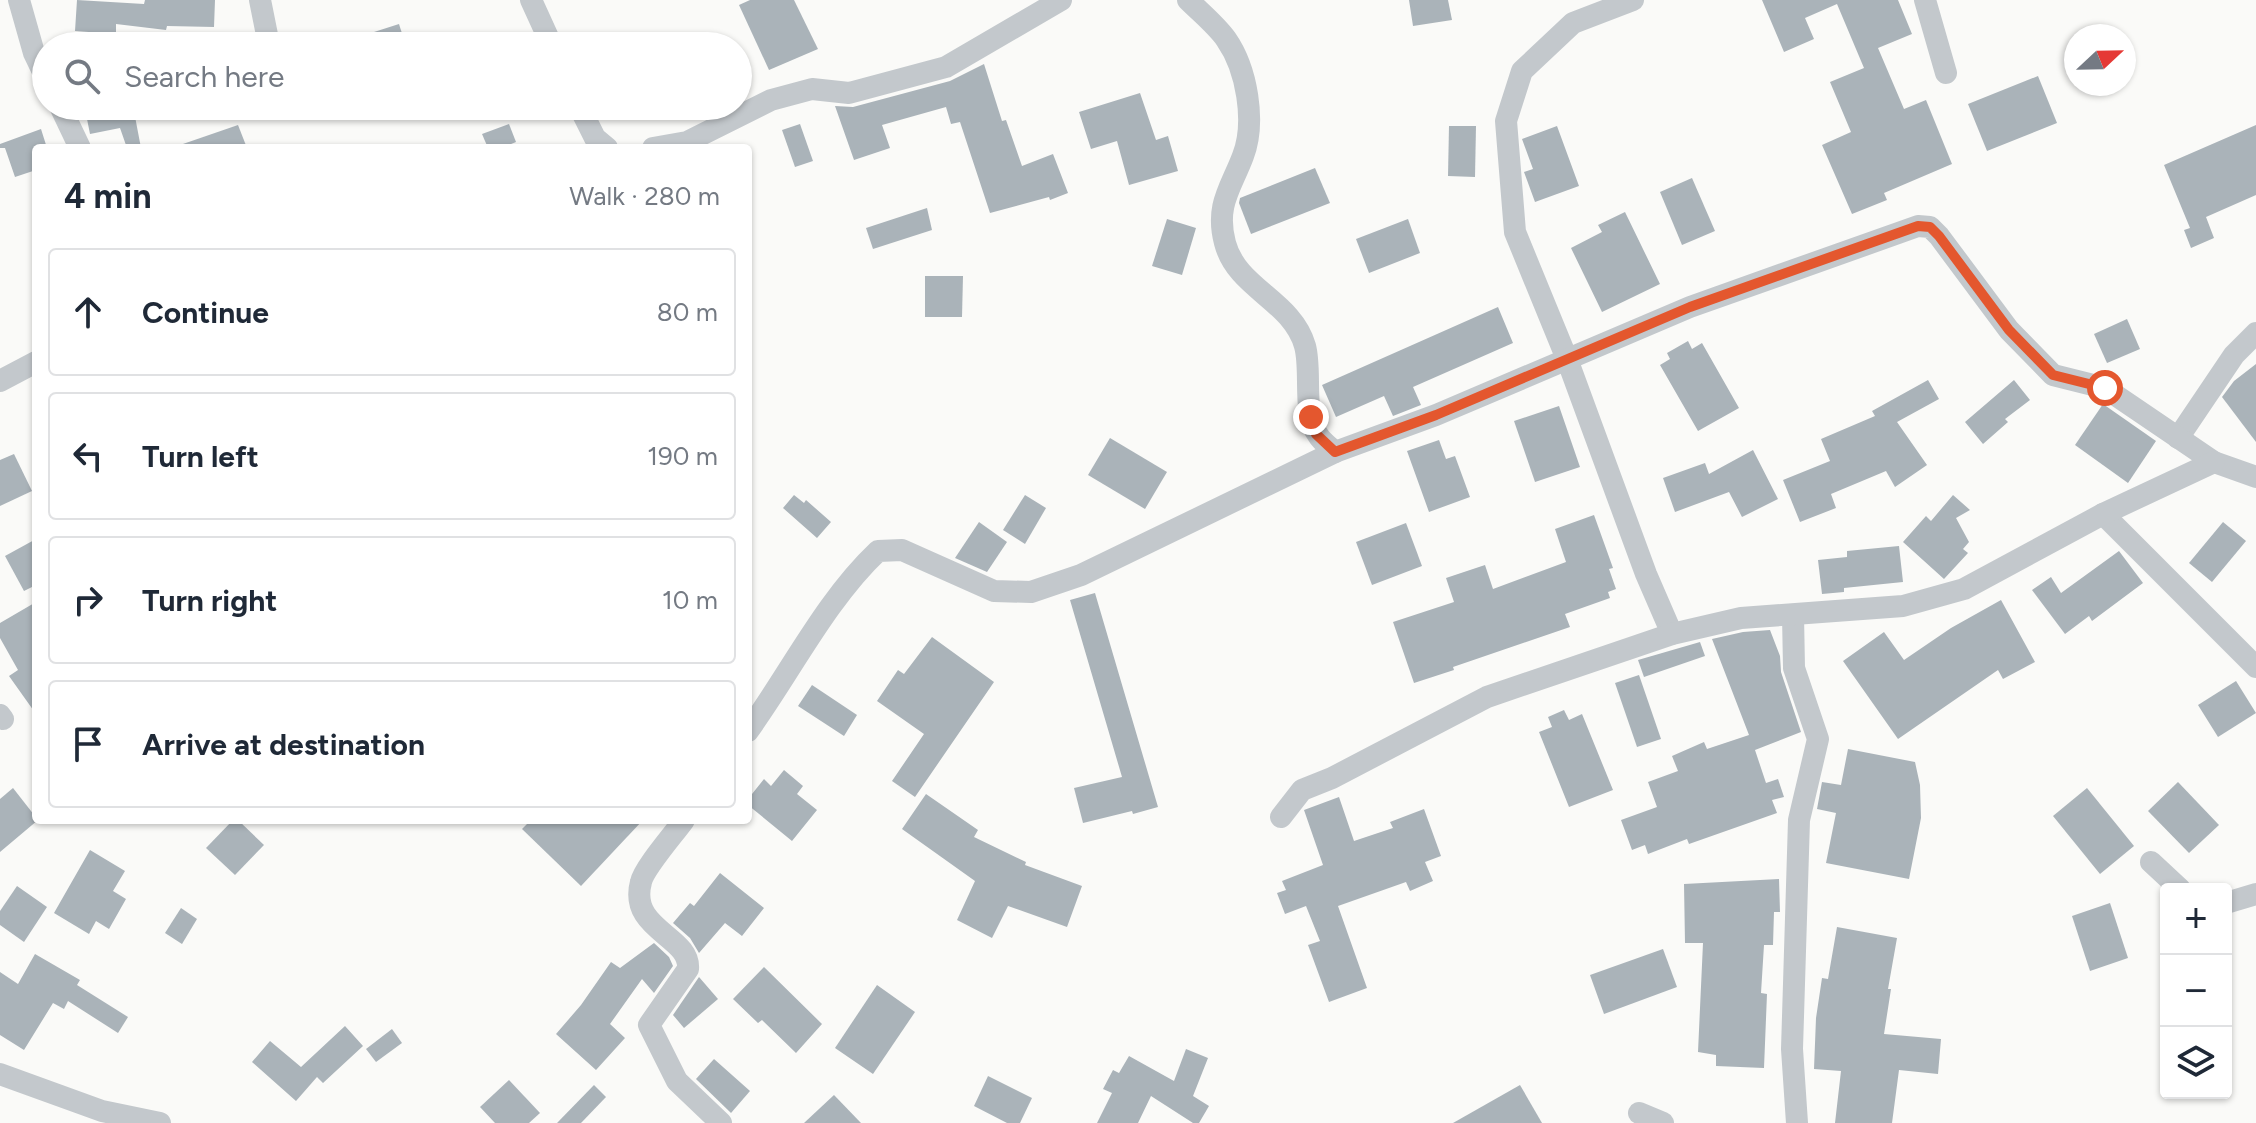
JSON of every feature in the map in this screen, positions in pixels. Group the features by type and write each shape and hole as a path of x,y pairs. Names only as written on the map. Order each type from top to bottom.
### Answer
{"street":[{"path":"19,0 32,46"},
{"path":"260,0 266,32"},
{"path":"531,0 546,32"},
{"path":"752,110 771,100 812,89 849,93 946,67 1061,0"},
{"path":"1188,0 1226,38 1238,64 1249,119 1243,155 1225,195 1222,217 1230,259 1241,274 1287,312 1295,323 1306,347 1311,417 1316,434 1335,452"},
{"path":"1633,0 1573,23 1532,61 1522,71 1506,121 1515,232 1672,634"},
{"path":"1925,0 1946,73"},
{"path":"67,120 78,144"},
{"path":"586,120 595,138 602,144"},
{"path":"676,144 687,142 731,120"},
{"path":"752,720 862,566 878,551 902,550 994,591 1031,592 1081,575 1335,452 1436,415 1690,307 1918,226 1930,227 1939,236 2009,330 2053,375 2105,388 2214,462 2256,477"},
{"path":"2178,438 2234,355 2256,333"},
{"path":"0,381 32,364"},
{"path":"1281,817 1302,790 1332,778 1487,697 1672,634 1741,618 1903,606 1964,589 2103,514 2214,462"},
{"path":"2103,514 2256,667"},
{"path":"1793,615 1794,668 1818,739 1799,820 1792,1049 1797,1123"},
{"path":"681,824 641,880 640,899 649,922 661,934 680,945 689,959 688,969 649,1025 677,1081 721,1123"},
{"path":"2151,862 2174,883"},
{"path":"2232,901 2256,894"},
{"path":"0,1074 102,1111 160,1123"},
{"path":"1639,1113 1663,1123"}],"building":[{"path":"77,0 144,4 145,0 215,0 214,27 167,26 166,30 116,24 116,32 75,31"},
{"path":"750,0 794,0 818,49 769,70 739,5"},
{"path":"1409,0 1448,0 1452,20 1413,26"},
{"path":"1762,0 1898,0 1912,34 1878,48 1904,109 1926,100 1952,164 1884,193 1887,200 1852,214 1822,145 1851,132 1830,82 1864,68 1837,4 1805,18 1814,39 1784,52"},
{"path":"399,24 402,32 374,32"},
{"path":"984,64 1002,121 1006,120 1022,166 1053,154 1068,193 990,213 960,122 951,124 946,107 882,125 890,148 854,160 835,106 853,107 950,81"},
{"path":"2038,76 2057,123 1987,151 1968,104"},
{"path":"1140,93 1156,140 1168,136 1178,171 1129,185 1117,141 1091,149 1079,112"},
{"path":"87,120 136,120 140,144 126,144 120,128 90,134"},
{"path":"509,124 516,142 486,144 482,134"},
{"path":"800,124 813,161 795,167 782,130"},
{"path":"238,125 245,144 183,144"},
{"path":"2256,125 2256,195 2206,217 2214,238 2191,248 2184,230 2190,228 2164,165"},
{"path":"1449,126 1476,126 1475,177 1448,176"},
{"path":"1557,126 1579,186 1535,202 1524,172 1533,169 1522,139"},
{"path":"41,129 46,144 32,144 32,171 15,177 5,148 0,148 0,144"},
{"path":"1315,168 1330,203 1251,234 1239,203 1240,198"},
{"path":"1692,178 1715,231 1682,245 1660,192"},
{"path":"927,208 932,230 873,249 866,228"},
{"path":"1625,212 1660,284 1602,312 1571,248 1602,232 1598,225"},
{"path":"1167,219 1196,228 1182,275 1152,266"},
{"path":"1408,219 1420,253 1369,273 1356,239"},
{"path":"925,276 963,276 962,317 925,317"},
{"path":"1498,307 1513,343 1413,387 1421,405 1393,416 1384,396 1336,417 1322,385"},
{"path":"2127,319 2140,349 2107,363 2094,334"},
{"path":"1688,341 1692,349 1702,343 1739,408 1698,431 1660,365 1670,359 1667,353"},
{"path":"2256,364 2256,442 2222,397 2234,381"},
{"path":"1928,380 1939,399 1897,422 1927,465 1895,487 1886,471 1831,494 1836,508 1800,522 1783,480 1830,461 1821,439 1875,416 1872,411"},
{"path":"2014,380 2030,400 2005,419 2008,422 1983,444 1965,422"},
{"path":"2103,404 2156,441 2128,483 2075,445"},
{"path":"1559,406 1580,467 1535,482 1514,421"},
{"path":"1110,438 1167,472 1145,509 1088,475"},
{"path":"1439,440 1446,459 1455,456 1470,497 1429,512 1407,451"},
{"path":"1753,450 1778,499 1742,517 1729,492 1675,512 1663,478 1705,463 1709,474"},
{"path":"14,454 32,491 0,506 0,460"},
{"path":"794,495 804,503 806,500 831,522 817,538 783,508"},
{"path":"1025,495 1046,508 1025,544 1003,530"},
{"path":"1953,495 1970,510 1956,518 1969,542 1963,549 1968,553 1944,579 1903,542 1926,516 1931,521"},
{"path":"1594,515 1613,568 1609,569 1616,589 1608,592 1610,598 1565,614 1570,627 1414,683 1393,622 1454,602 1446,578 1485,565 1493,589 1566,562 1555,529"},
{"path":"979,522 1007,542 987,572 955,558"},
{"path":"2223,522 2246,541 2212,582 2189,563"},
{"path":"1406,523 1422,566 1372,585 1356,542"},
{"path":"32,541 32,587 24,591 5,556"},
{"path":"1899,546 1903,582 1844,588 1844,592 1822,594 1818,560 1847,557 1847,551"},
{"path":"2119,551 2143,583 2092,621 2089,616 2065,634 2032,590 2051,577 2061,593"},
{"path":"1095,593 1158,807 1083,823 1074,788 1122,777 1070,600"},
{"path":"2001,600 2035,662 2003,679 1998,670 1898,739 1843,661 1884,632 1904,660 1951,628"},
{"path":"32,604 32,708 9,676 18,670 0,638 0,623"},
{"path":"1770,630 1801,732 1755,750 1766,783 1778,779 1784,797 1772,800 1777,813 1689,844 1687,839 1648,854 1645,845 1632,850 1621,820 1657,807 1648,782 1678,771 1672,756 1704,742 1707,749 1749,735 1712,639"},
{"path":"932,637 994,682 915,797 892,781 924,734 877,701 898,670 904,674"},
{"path":"1700,642 1705,656 1644,677 1638,660"},
{"path":"1639,675 1661,739 1637,747 1615,683"},
{"path":"2236,681 2256,713 2218,737 2198,705"},
{"path":"812,685 857,715 844,736 798,706"},
{"path":"1564,710 1569,720 1582,714 1613,790 1569,807 1539,732 1552,727 1548,717"},
{"path":"1848,749 1915,762 1920,785 1921,818 1909,879 1826,863 1836,813 1817,809 1822,782 1841,785"},
{"path":"784,770 803,786 797,794 817,810 792,841 752,808 752,794 764,779 771,786"},
{"path":"2178,782 2219,825 2189,853 2148,811"},
{"path":"13,788 32,812 33,824 0,852 0,799"},
{"path":"2087,788 2134,846 2100,874 2053,816"},
{"path":"926,794 978,830 974,837 1026,862 1025,865 1082,886 1067,927 1008,906 992,938 957,920 975,881 902,829"},
{"path":"1339,797 1354,841 1393,828 1390,822 1424,809 1441,856 1425,862 1433,881 1410,891 1406,882 1338,906 1367,988 1329,1002 1308,945 1320,941 1306,906 1285,914 1277,893 1286,890 1282,881 1323,865 1304,810"},
{"path":"229,824 242,824 264,845 235,875 206,848"},
{"path":"527,824 639,824 581,886 522,829"},
{"path":"90,850 125,871 113,891 126,899 109,929 96,921 89,934 54,913"},
{"path":"720,873 764,908 742,936 725,923 699,953 690,938 673,923 690,903 694,906"},
{"path":"1779,879 1780,912 1774,912 1773,945 1764,945 1761,993 1767,994 1764,1068 1716,1066 1716,1055 1698,1052 1703,943 1685,943 1684,884"},
{"path":"17,886 47,907 24,942 0,925 0,911"},
{"path":"2110,903 2128,958 2090,971 2072,916"},
{"path":"181,908 197,919 182,944 165,933"},
{"path":"1837,927 1897,938 1884,1034 1941,1039 1938,1074 1899,1070 1892,1123 1835,1123 1841,1071 1814,1069 1816,1018 1822,978 1828,979"},
{"path":"654,943 669,957 673,966 654,993 642,979 610,1024 625,1038 596,1070 556,1034 611,962 620,968"},
{"path":"1663,949 1677,987 1604,1014 1590,975"},
{"path":"35,954 80,980 77,985 128,1017 118,1033 68,1001 64,1009 53,1003 24,1050 0,1035 0,972 18,984"},
{"path":"764,967 822,1024 796,1053 762,1020 758,1023 733,999"},
{"path":"699,977 718,999 684,1028 673,1015"},
{"path":"877,985 915,1012 873,1074 835,1048"},
{"path":"345,1026 363,1046 323,1083 317,1077 296,1101 252,1062 270,1041 301,1067"},
{"path":"392,1029 402,1043 376,1062 366,1049"},
{"path":"1186,1049 1208,1058 1193,1096 1209,1106 1199,1123 1193,1123 1151,1096 1138,1123 1097,1123 1112,1093 1103,1089 1113,1070 1119,1073 1129,1056 1174,1081"},
{"path":"714,1059 750,1091 731,1113 696,1079"},
{"path":"988,1076 1032,1098 1020,1123 1007,1123 974,1106"},
{"path":"509,1080 540,1113 529,1123 495,1123 480,1107"},
{"path":"594,1085 606,1097 581,1123 557,1123"},
{"path":"1520,1085 1542,1123 1453,1123"},
{"path":"834,1095 861,1123 804,1123"}],"route":[{"path":"1311,417 1316,434 1335,452 1436,415 1690,307 1918,226 1930,227 1939,236 2009,330 2053,375 2105,388"}]}
